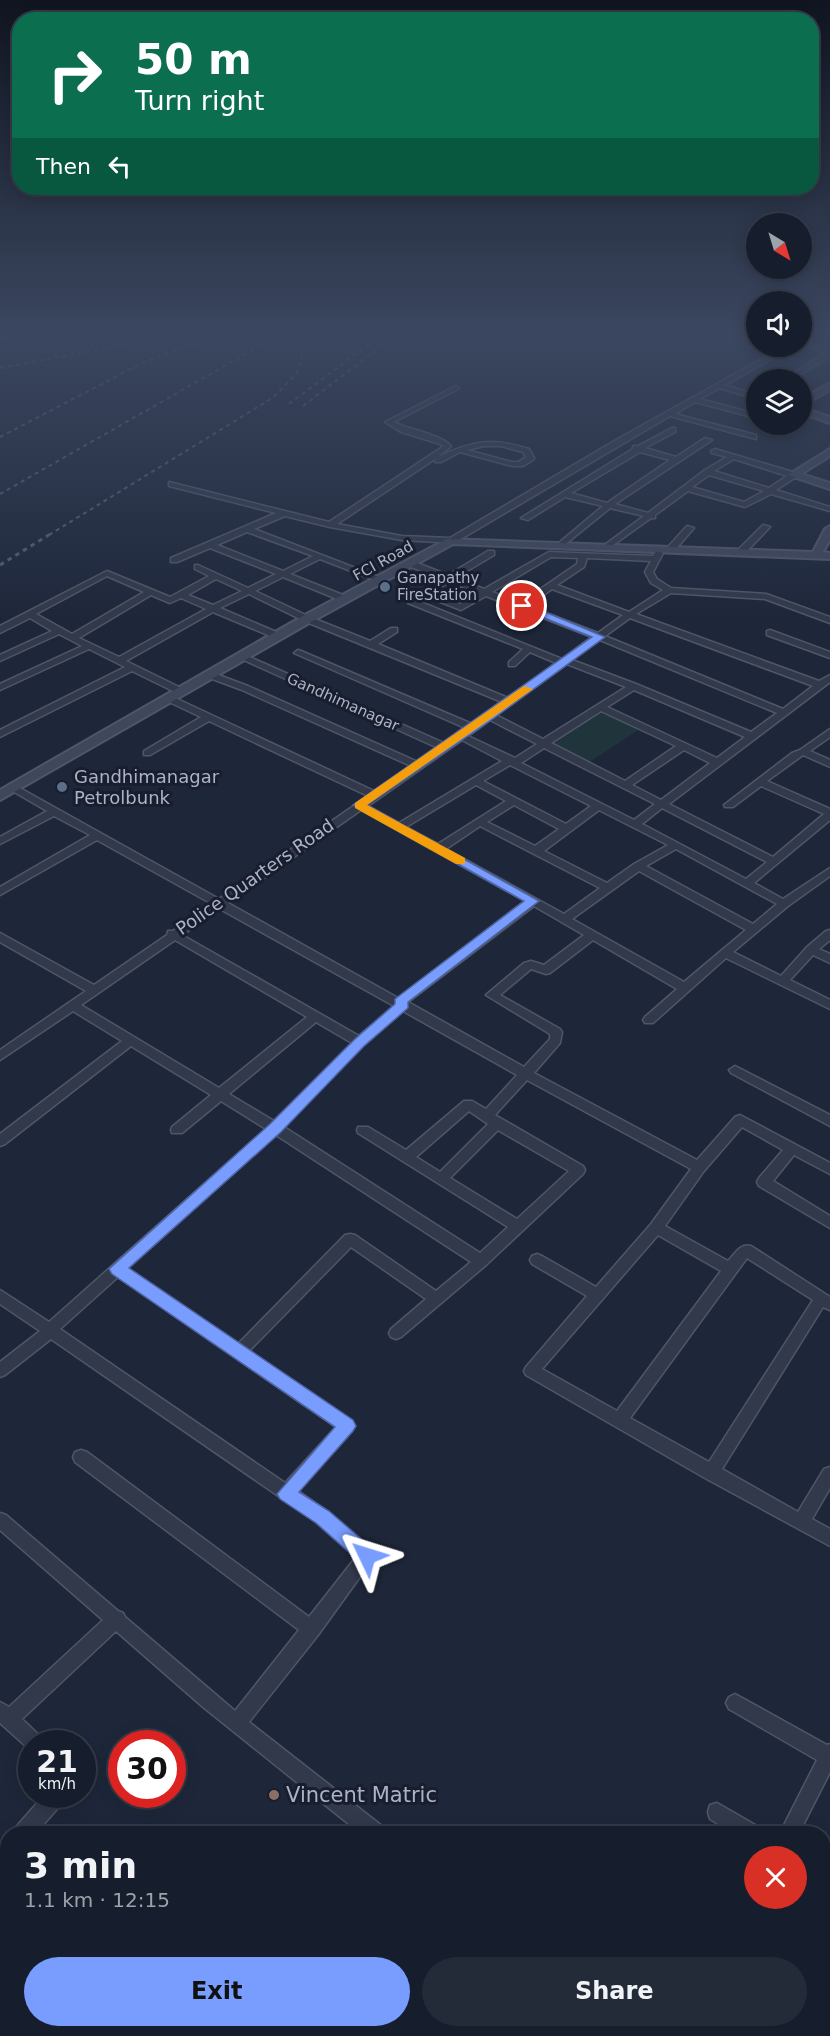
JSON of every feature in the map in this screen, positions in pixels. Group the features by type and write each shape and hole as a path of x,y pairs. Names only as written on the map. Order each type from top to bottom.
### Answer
{"street":[{"path":"398,427 446,444 444,450 418,465 415,470"},
{"path":"172,484 330,525 402,538 452,541 646,427"},
{"path":"717,427 753,437"},
{"path":"525,518 672,430"},
{"path":"563,544 584,523 608,505 708,440"},
{"path":"330,525 415,470 459,450 484,442 501,443 526,451 530,458 520,464 512,464 459,450"},
{"path":"619,442 677,460"},
{"path":"715,451 830,486"},
{"path":"686,488 745,506 830,452"},
{"path":"609,546 708,472 733,457"},
{"path":"708,472 830,509"},
{"path":"564,494 652,516"},
{"path":"174,560 284,513"},
{"path":"741,552 766,527"},
{"path":"690,528 662,552 649,572 654,581 669,590 766,597 830,620"},
{"path":"247,529 380,579"},
{"path":"816,556 830,529"},
{"name":"FCI Road","path":"0,796 307,619 452,541 549,549 563,544 662,552 741,552 830,556"},
{"path":"210,545 345,599"},
{"path":"424,593 461,607 549,549 583,556 662,552"},
{"path":"491,553 411,601 565,662 633,686 751,736"},
{"path":"119,661 214,608 320,556"},
{"path":"522,606 581,565 583,556"},
{"path":"409,563 600,637 783,712"},
{"path":"198,567 307,619 510,702"},
{"path":"0,630 107,573 170,600 215,576"},
{"path":"551,586 820,686"},
{"name":"Police Quarters Road","path":"0,1056 172,934 473,728 629,615 669,590"},
{"path":"72,638 150,592"},
{"path":"181,595 278,636"},
{"path":"30,614 72,638 182,692"},
{"path":"371,644 394,630"},
{"path":"0,658 59,631"},
{"path":"770,633 830,655"},
{"path":"0,687 89,646"},
{"path":"512,664 529,648"},
{"path":"298,653 473,728"},
{"name":"Gandhimanagar","path":"242,657 444,747"},
{"path":"0,734 132,667"},
{"path":"210,675 245,688 417,765"},
{"path":"635,824 830,678"},
{"path":"399,827 545,743 633,686"},
{"path":"170,699 374,795"},
{"path":"600,707 717,762"},
{"path":"490,716 627,784 773,861"},
{"path":"147,753 209,717"},
{"path":"729,805 759,781 830,732"},
{"path":"461,736 676,845 784,904"},
{"path":"627,784 682,746"},
{"path":"803,752 830,764"},
{"path":"476,781 567,829"},
{"path":"747,884 830,814 759,781"},
{"path":"14,789 699,1167"},
{"path":"438,849 513,801"},
{"path":"359,805 685,988"},
{"path":"536,851 599,806"},
{"path":"0,841 54,811"},
{"path":"480,822 608,888"},
{"path":"0,892 98,835"},
{"path":"564,919 638,866 676,845"},
{"path":"638,866 752,928"},
{"path":"649,1020 752,928 830,870"},
{"path":"0,1371 50,1330 275,1128 402,1003 533,901"},
{"path":"172,934 360,1042"},
{"path":"783,981 811,950 830,934"},
{"path":"442,1178 492,1119 524,1072 556,1040 556,1032 492,995 528,966 546,969 592,935"},
{"path":"0,938 93,990"},
{"path":"811,950 830,959"},
{"path":"725,953 830,1005"},
{"path":"72,1005 275,1128 481,1261"},
{"path":"177,1130 314,1017"},
{"path":"0,1141 130,1040"},
{"path":"735,1070 830,1121"},
{"path":"396,1333 481,1261 578,1170 468,1104 406,1157"},
{"path":"830,1169 740,1120 699,1167 656,1227 531,1371 830,1538"},
{"path":"363,1130 517,1226"},
{"path":"792,1148 764,1182 830,1223"},
{"path":"656,1227 730,1269"},
{"path":"238,1353 350,1239 436,1298"},
{"path":"619,1421 730,1269 747,1250 826,1301 711,1473"},
{"path":"537,1260 597,1295"},
{"path":"117,1269 347,1426 286,1494"},
{"path":"0,1296 322,1517 367,1556 237,1723"},
{"path":"81,1457 312,1629"},
{"path":"801,1522 830,1474"},
{"path":"0,1520 237,1723 366,1826"},
{"path":"21,1730 5,1715 117,1619"},
{"path":"735,1703 829,1755 793,1826"},
{"path":"30,1826 45,1808"},
{"path":"717,1812 739,1826"}],"green space":[{"path":"601,709 641,728 588,763 549,743"}],"railway":[{"path":"0,437 19,427"},
{"path":"0,494 117,427"},
{"path":"49,535 225,427"},
{"path":"0,565 52,533"}],"slow traffic":[{"path":"460,861 359,805 528,689"}],"place":[{"name":"Ganapathy FireStation","path":"385,587"},
{"name":"Gandhimanagar Petrolbunk","path":"62,787"},
{"name":"Vincent Matric","path":"274,1795"}],"route":[{"path":"367,1556 322,1517 286,1494 347,1426 117,1269 275,1128 360,1042 403,1005 400,1002 533,901 359,805 490,716 600,637 522,606"}]}
